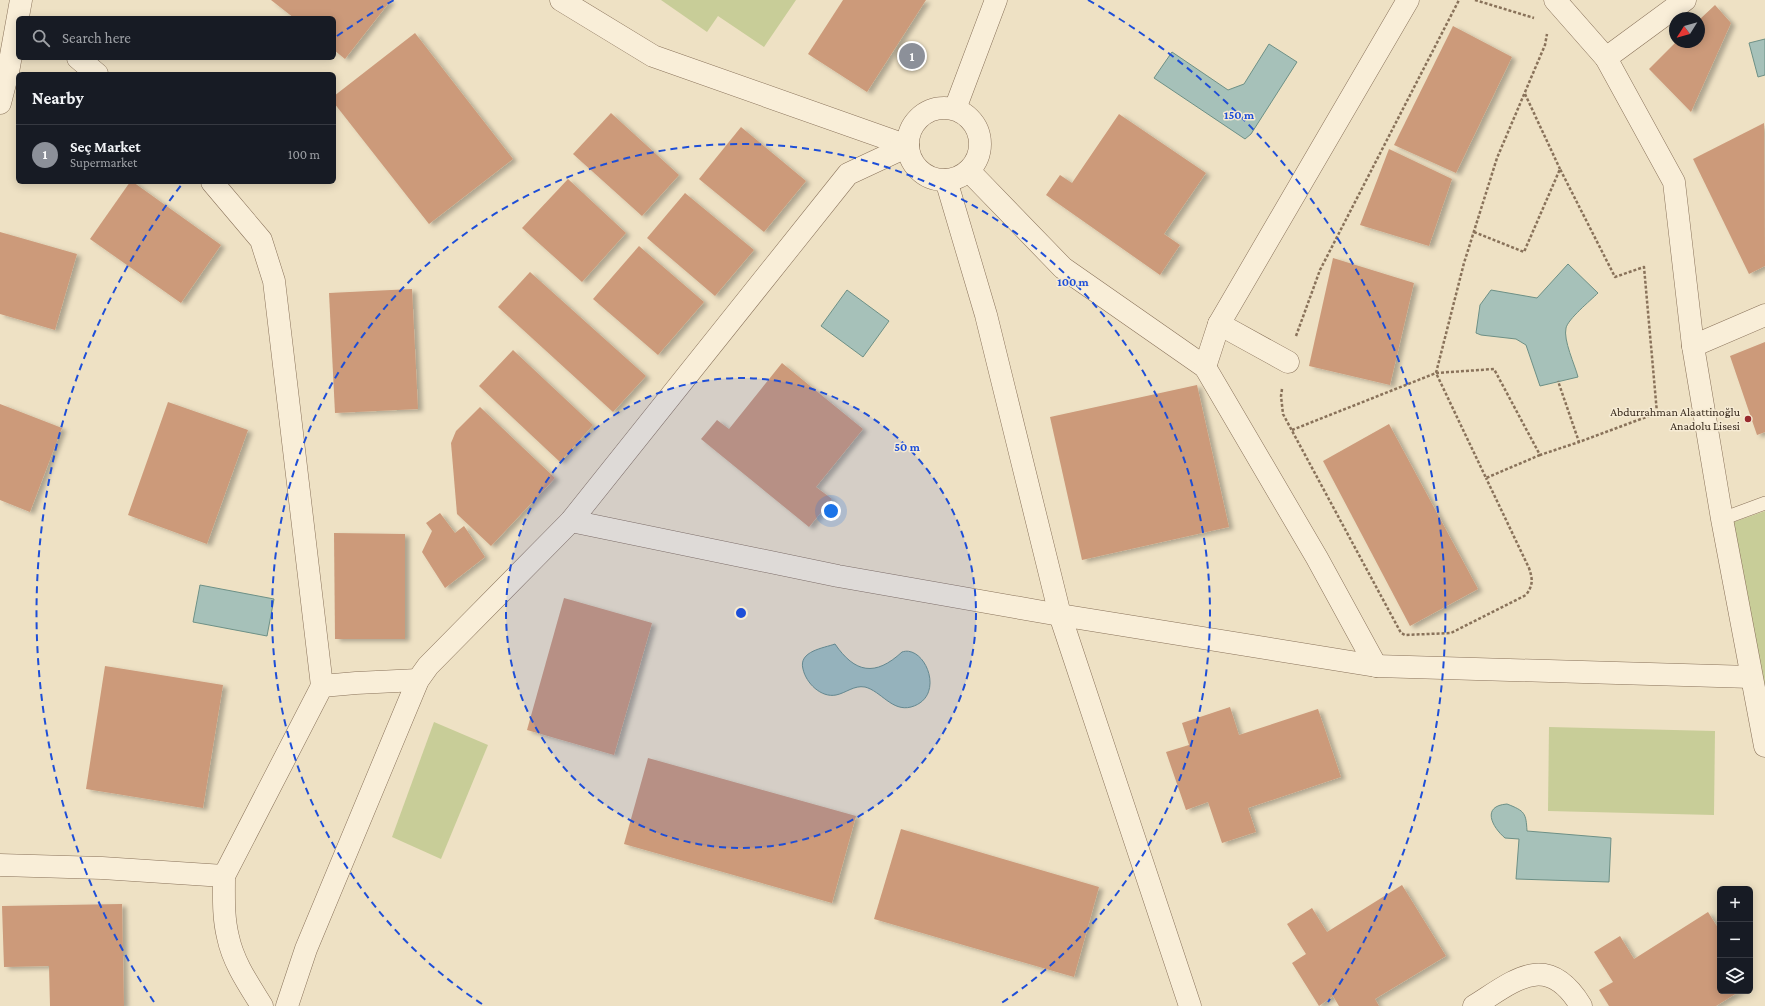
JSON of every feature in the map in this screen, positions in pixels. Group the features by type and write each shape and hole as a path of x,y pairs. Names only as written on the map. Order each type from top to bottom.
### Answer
{"street":[{"path":"561,0 653,56 908,146"},
{"path":"956,109 996,0"},
{"path":"1205,367 1219,324 1408,0"},
{"path":"1555,0 1606,58 1674,182 1693,346 1722,519 1765,746"},
{"path":"1606,58 1685,0"},
{"path":"0,103 16,40"},
{"path":"80,60 95,72"},
{"path":"943,108 956,109 967,116 975,125 980,136 980,149 976,161 969,171 958,178 946,180 934,179 920,170 910,157 908,146 909,135 913,124 921,116 931,110 943,108"},
{"path":"287,1006 306,949 418,680 428,666 571,521 848,174 908,146"},
{"path":"969,171 1064,268 1205,367 1317,558 1376,666"},
{"path":"946,180 986,315 1060,615 1190,1006"},
{"path":"214,184 261,240 274,281 322,686 224,876 223,909 228,938 238,965 262,1006"},
{"path":"1693,346 1765,315"},
{"path":"1219,324 1288,362"},
{"path":"571,521 838,576 1060,615 1376,666 1751,677"},
{"path":"322,686 418,680"},
{"path":"0,865 102,868 224,876"},
{"path":"1474,1006 1518,978 1531,974 1544,974 1568,988 1581,1006"},
{"path":"1182,981 1201,1006"}],"lane":[{"path":"1722,519 1765,503"}],"path":[{"path":"1459,0 1320,270 1291,348 1281,396 1283,414 1401,633 1406,635 1451,633 1526,595 1532,587 1533,579 1529,568 1436,373 1464,263 1497,158 1545,46 1547,33 1545,30"},
{"path":"1475,0 1536,19"},
{"path":"1486,478 1540,455 1657,413 1644,268 1615,277 1560,169 1525,94"},
{"path":"1474,232 1524,252 1560,169"},
{"path":"1292,430 1436,373 1494,369 1540,455"},
{"path":"1558,381 1578,442"}],"green space":[{"path":"661,0 796,0 764,47 718,16 707,32"},
{"path":"1765,511 1765,691 1731,523"},
{"path":"434,722 488,745 441,859 392,837"},
{"path":"1549,727 1715,731 1714,815 1548,811"}],"water":[{"path":"1765,39 1765,75 1758,77 1749,43"},
{"path":"1269,44 1297,62 1251,134 1245,139 1154,78 1172,52 1228,90 1244,84"},
{"path":"1568,264 1598,293 1575,315 1566,328 1566,339 1578,377 1540,386 1526,345 1516,339 1481,335 1476,333 1480,305 1491,290 1537,298"},
{"path":"847,290 889,321 863,357 821,326"},
{"path":"200,585 274,599 267,636 193,622"},
{"path":"835,644 850,661 858,666 866,668 874,668 883,665 902,652 910,652 918,656 924,663 929,673 930,683 928,693 922,701 911,707 904,708 892,704 871,689 865,687 857,687 836,695 820,692 807,679 802,663 804,658 813,651"},
{"path":"1507,804 1523,813 1526,820 1527,831 1611,838 1609,882 1516,879 1519,839 1505,838 1496,828 1491,818 1494,809"}],"building":[{"path":"271,0 391,0 345,59 336,52 336,16 291,16"},
{"path":"843,0 926,0 867,92 808,54"},
{"path":"1715,5 1731,23 1691,112 1649,69 1670,48 1705,48 1705,14"},
{"path":"1453,26 1512,57 1456,173 1394,145"},
{"path":"415,33 513,159 429,224 336,106 336,94"},
{"path":"611,113 679,175 642,216 573,154"},
{"path":"1119,114 1206,173 1164,234 1180,245 1160,275 1046,195 1060,175 1072,183"},
{"path":"1764,123 1765,266 1749,274 1693,159"},
{"path":"741,127 806,181 764,232 699,179"},
{"path":"1389,149 1452,179 1429,246 1360,225"},
{"path":"568,179 626,233 582,282 522,228"},
{"path":"129,184 136,184 221,245 181,303 90,239"},
{"path":"685,193 754,250 715,296 647,238"},
{"path":"0,232 77,254 55,330 0,314"},
{"path":"639,246 704,302 658,355 593,299"},
{"path":"1333,258 1414,283 1390,385 1309,366"},
{"path":"530,272 646,376 613,412 498,307"},
{"path":"412,289 418,409 335,413 329,293"},
{"path":"1765,342 1765,432 1757,435 1730,356"},
{"path":"513,350 593,425 560,462 479,386"},
{"path":"782,363 863,429 816,487 832,499 809,527 701,439 717,420 729,429"},
{"path":"1197,385 1229,527 1082,560 1050,417"},
{"path":"168,402 248,430 207,544 128,515"},
{"path":"0,404 62,428 30,512 0,500"},
{"path":"480,407 555,478 491,546 457,514 451,443 456,431"},
{"path":"1389,424 1478,589 1410,626 1323,461"},
{"path":"440,513 455,533 464,526 485,557 445,588 422,552 432,531 426,523"},
{"path":"334,533 405,534 405,639 335,639"},
{"path":"564,598 652,623 614,755 527,730"},
{"path":"105,666 223,685 203,808 86,789"},
{"path":"1230,707 1239,735 1318,709 1341,777 1248,808 1256,832 1222,843 1208,802 1186,810 1166,752 1189,745 1182,723"},
{"path":"648,758 856,816 832,903 624,844"},
{"path":"901,829 1099,887 1074,977 874,919"},
{"path":"1402,885 1446,956 1375,999 1379,1006 1339,1006 1333,996 1319,1006 1292,963 1306,954 1287,924 1312,908 1327,932"},
{"path":"122,904 124,1006 50,1006 49,966 4,967 2,906"},
{"path":"1708,912 1717,926 1717,994 1735,994 1716,1006 1609,1006 1599,990 1613,982 1594,952 1620,936 1634,959"}],"place":[{"name":"Seç Market","path":"912,56"},
{"name":"Abdurrahman Alaattinoğlu Anadolu Lisesi","path":"1748,419"}]}
